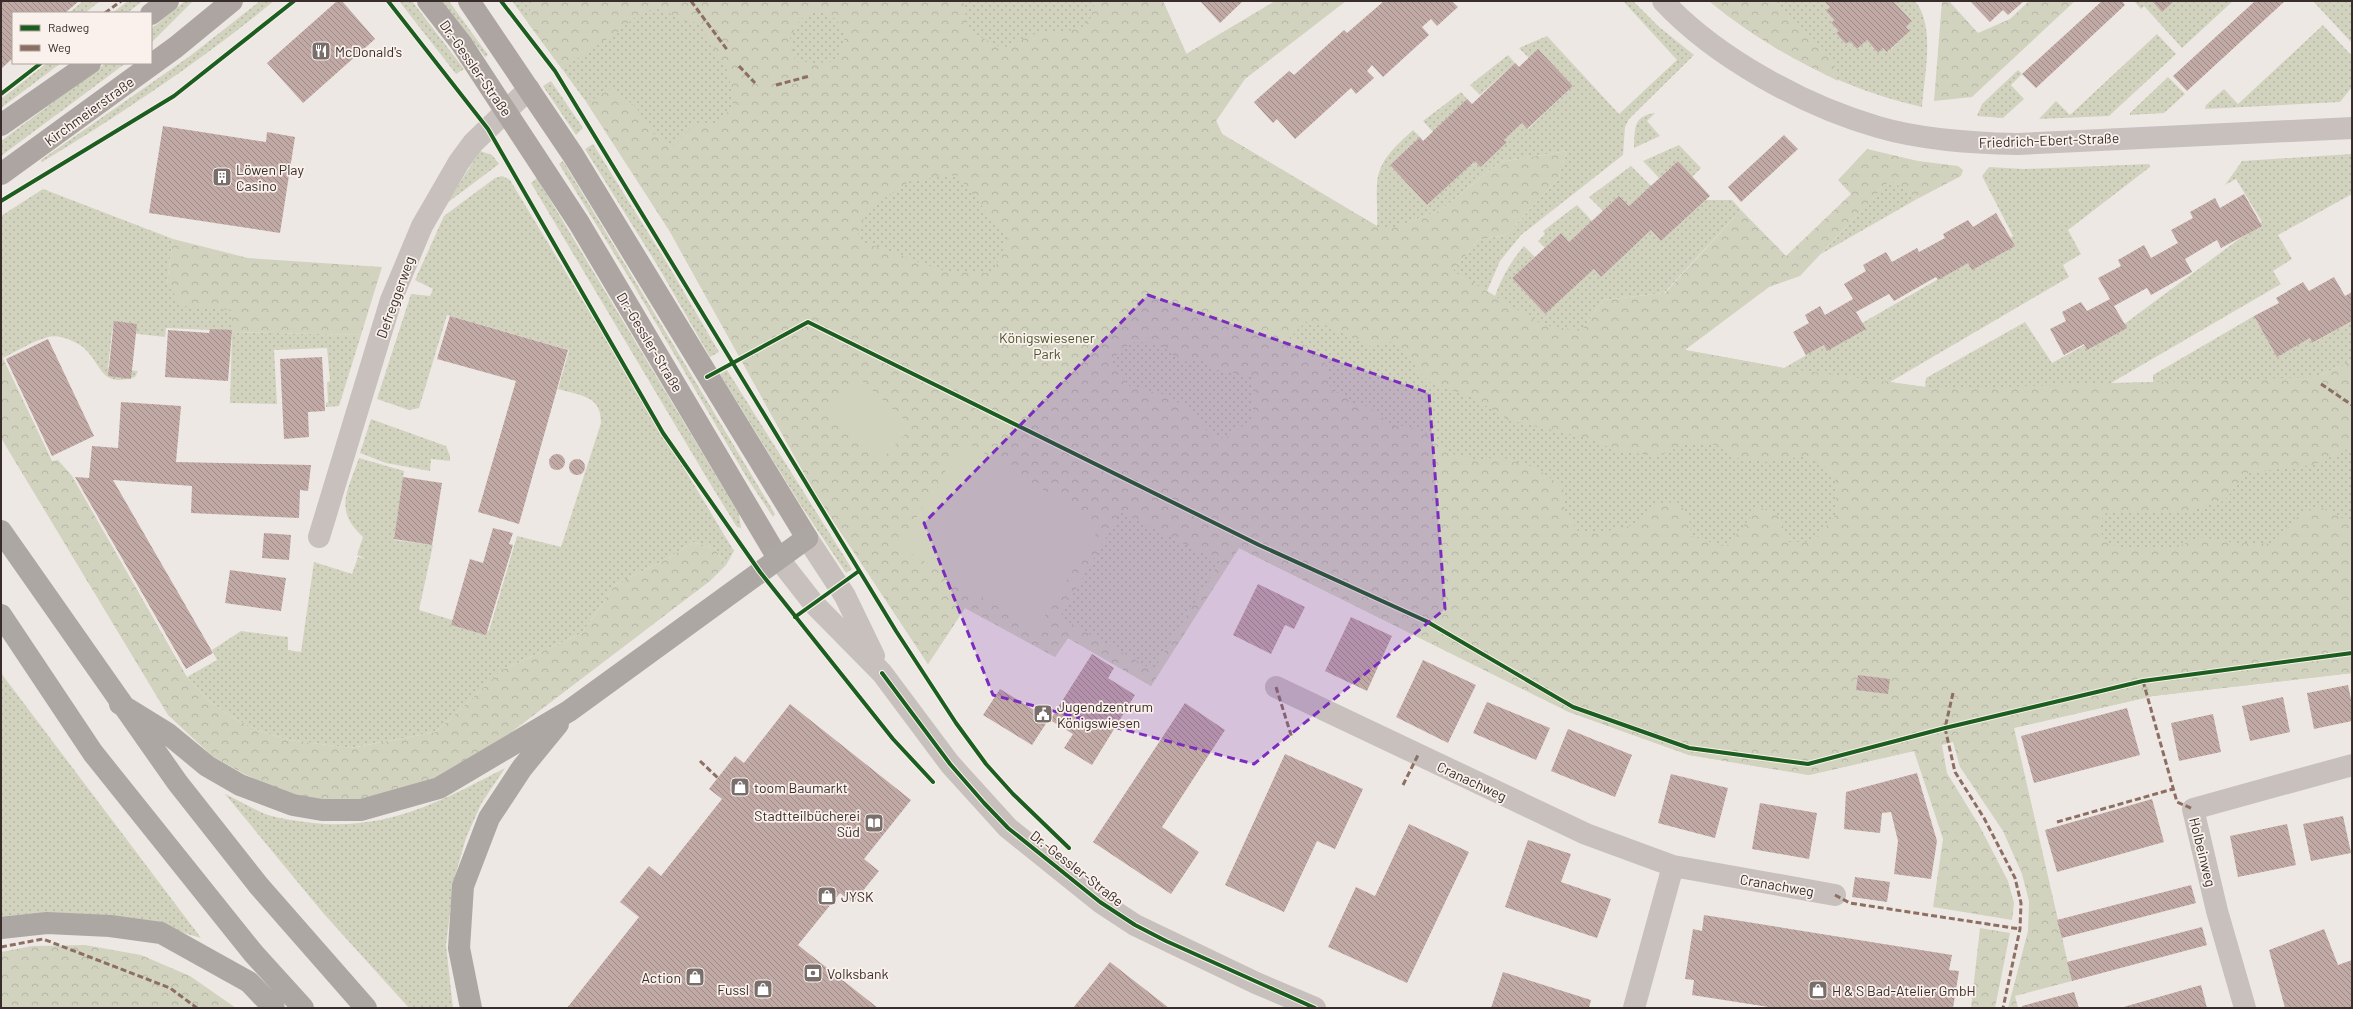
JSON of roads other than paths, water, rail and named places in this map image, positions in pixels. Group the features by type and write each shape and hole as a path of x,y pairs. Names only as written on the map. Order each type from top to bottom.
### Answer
{"highway":[{"path":"1,531 120,704 177,782 259,886 366,1008"},
{"path":"120,704 167,733 207,766 240,786 293,805 322,810 361,810 439,788 569,711 807,538"},
{"path":"1,615 93,753 254,954 303,1008"},
{"path":"471,1008 459,948 463,886 489,818 522,768 569,711"},
{"path":"1,928 47,924 110,926 161,933 249,982 274,1008"}],"main road":[{"path":"152,13 168,1"},
{"name":"Kirchmeierstraße","path":"1,174 170,52 232,1"},
{"name":"Dr.-Gessler-Straße","path":"428,1 461,43 579,223 778,558"},
{"name":"Dr.-Gessler-Straße","path":"469,1 574,155 807,538"},
{"path":"1,125 89,64"}],"street":[{"name":"Friedrich-Ebert-Straße","path":"1663,1 1715,46 1750,70 1807,100 1878,127 1966,142 2018,144 2352,128"},
{"name":"Defreggerweg","path":"319,537 391,300 422,226 459,162 473,143 529,89"},
{"name":"Dr.-Gessler-Straße","path":"807,538 844,596 882,673"},
{"name":"Dr.-Gessler-Straße","path":"778,558 814,604 882,673 950,764 1008,828 1100,902 1135,924 1166,941 1315,1008"},
{"name":"Cranachweg","path":"1276,687 1586,834 1673,866 1835,896"},
{"name":"Holbeinweg","path":"2245,1008 2217,911 2192,809 2352,765"},
{"path":"1634,1008 1673,866"}],"place":[{"name":"McDonald's","path":"321,51"},
{"name":"Löwen Play Casino","path":"222,177"},
{"name":"Jugendzentrum Königswiesen","path":"1043,714"},
{"name":"toom Baumarkt","path":"740,787"},
{"name":"Stadtteilbücherei Süd","path":"874,823"},
{"name":"JYSK","path":"827,896"},
{"name":"Volksbank","path":"813,973"},
{"name":"Action","path":"695,977"},
{"name":"Fussl","path":"763,989"},
{"name":"H & S Bad-Atelier GmbH","path":"1818,990"}],"park label":[{"name":"Königswiesener Park","path":"1047,346"}]}
